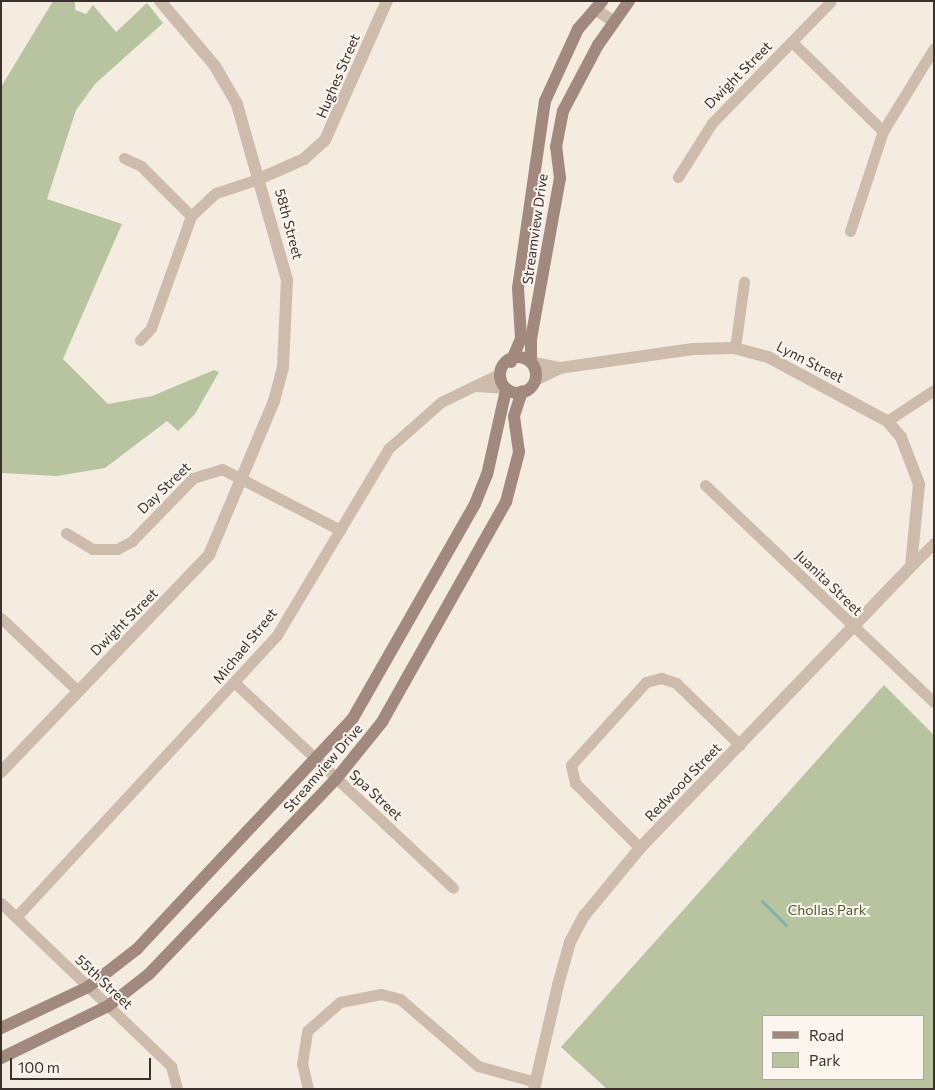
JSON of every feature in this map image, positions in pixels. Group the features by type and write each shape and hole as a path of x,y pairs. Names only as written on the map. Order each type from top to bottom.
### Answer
{"main road":[{"name":"Streamview Drive","path":"532,362 531,340 560,178 556,148 563,111 614,22 629,1"},
{"name":"Streamview Drive","path":"511,362 520,338 518,288 545,101 578,29 599,5"},
{"path":"521,357 532,362 537,379 522,391 505,389 499,374 511,362 521,357"},
{"name":"Streamview Drive","path":"1,1028 88,987 137,949 316,759 361,708 475,504 486,475 505,389"},
{"name":"Streamview Drive","path":"1,1058 108,1006 149,974 336,779 382,722 506,502 519,452 514,416 522,391"}],"street":[{"name":"58th Street","path":"160,1 230,90 261,178 287,280 288,333 274,401 243,476"},
{"name":"Hughes Street","path":"140,340 151,328 191,216 216,193 261,178 304,159 325,140 387,1"},
{"name":"Dwight Street","path":"678,177 712,123 831,1"},
{"path":"599,5 614,22"},
{"path":"792,42 883,131"},
{"path":"850,231 883,131 934,48"},
{"path":"124,158 141,166 191,216"},
{"path":"735,348 744,282"},
{"name":"Lynn Street","path":"537,379 560,368 693,349 735,348 768,357 886,421 901,437 919,484 911,566"},
{"name":"Lynn Street","path":"532,362 560,368"},
{"name":"Michael Street","path":"16,917 235,684 277,635 399,437 440,402 499,374"},
{"name":"Michael Street","path":"476,386 505,389"},
{"path":"886,421 934,390"},
{"name":"Day Street","path":"66,532 93,549 117,549 132,541 204,471 222,469 243,476 340,530"},
{"name":"Dwight Street","path":"1,772 77,690 209,555 243,476"},
{"name":"Juanita Street","path":"705,485 934,702"},
{"name":"Redwood Street","path":"535,1085 570,942 596,898 640,848 934,543"},
{"path":"1,618 77,690"},
{"path":"640,848 575,783 572,772 573,759 646,682 662,678 676,683 740,745"},
{"name":"Spa Street","path":"235,684 453,888"},
{"name":"55th Street","path":"1,903 171,1066 177,1089"},
{"path":"308,1089 302,1064 308,1031 340,1002 381,994 400,998 478,1066 535,1085"}],"green space":[{"path":"53,1 75,1 75,10 86,14 93,5 116,32 147,3 163,23 95,84 76,110 47,199 122,224 63,359 108,404 152,396 214,370 219,372 195,414 178,431 167,421 105,468 57,476 1,473 1,87"},
{"name":"Chollas Park","path":"884,685 934,735 934,1089 607,1089 561,1047"}],"waterway":[{"path":"762,901 786,925"}]}
